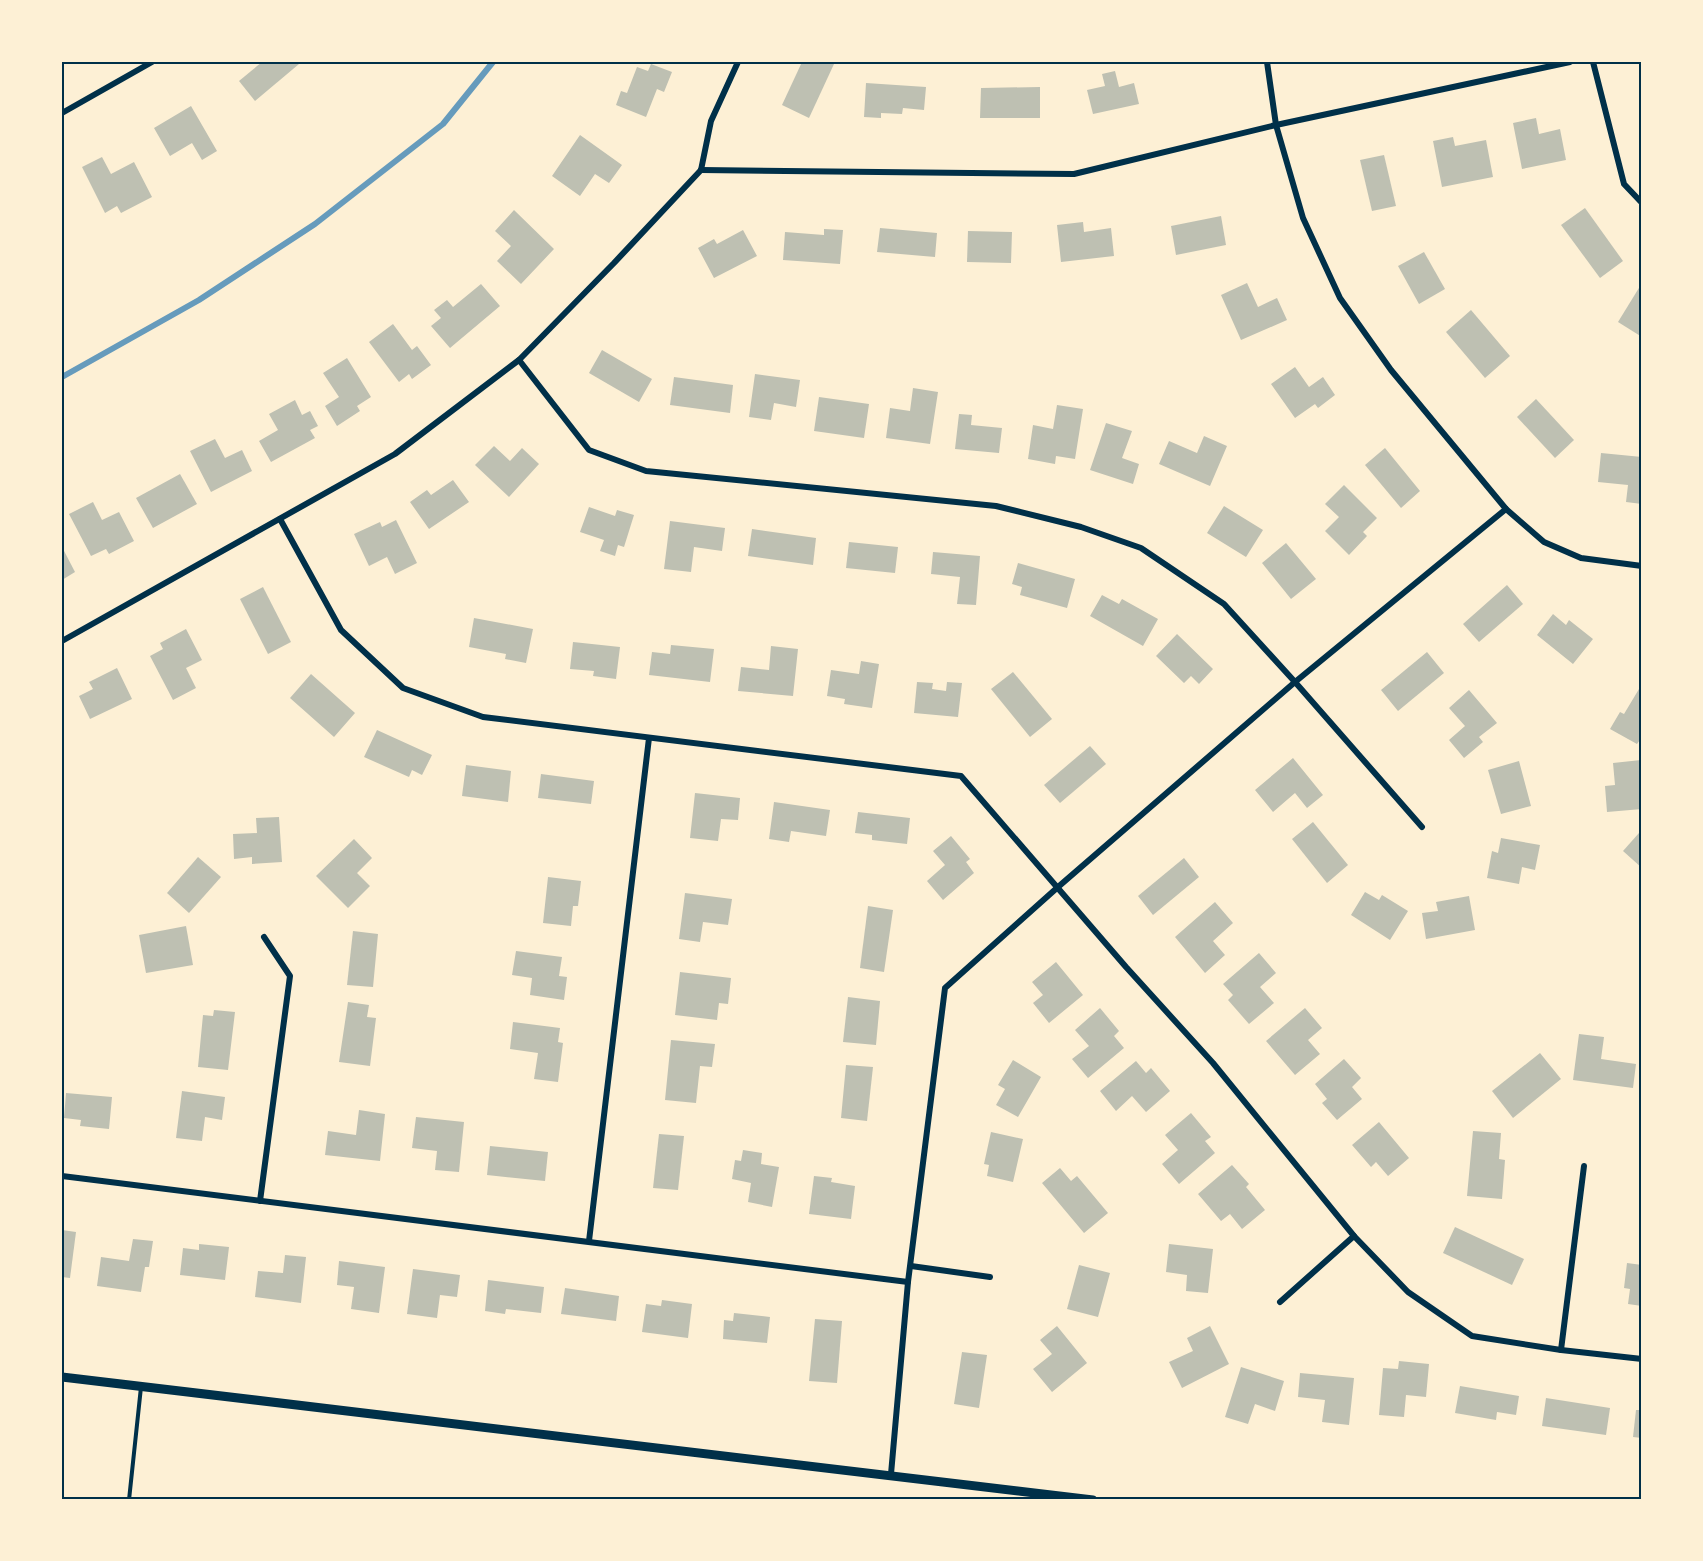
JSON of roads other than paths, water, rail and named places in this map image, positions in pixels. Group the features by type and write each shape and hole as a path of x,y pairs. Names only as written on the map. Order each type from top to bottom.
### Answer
{"street":[{"path":"62,113 152,62"},
{"path":"62,640 394,454 519,360 701,170 711,122 738,62"},
{"path":"1267,62 1276,125 1303,218 1340,298 1391,370 1506,509 1544,542 1581,558 1641,566"},
{"path":"701,170 1074,174 1276,125 1570,62"},
{"path":"1593,62 1624,184 1641,203"},
{"path":"519,360 589,450 646,471 996,506 1081,527 1141,548 1224,604 1422,827"},
{"path":"891,1474 908,1282 945,988 1295,682 1506,509"},
{"path":"280,519 341,630 404,688 483,717 961,776 1126,967 1213,1063 1354,1236 1408,1292 1472,1335 1561,1350 1641,1359"},
{"path":"589,1241 649,738"},
{"path":"260,1200 290,976 264,937"},
{"path":"1561,1350 1584,1166"},
{"path":"62,1176 908,1282"},
{"path":"1280,1302 1354,1236"},
{"path":"911,1266 990,1277"},
{"path":"62,1377 891,1474 1093,1500"}],"lane":[{"path":"129,1500 141,1386"}],"waterway":[{"path":"62,377 199,300 315,224 443,124 493,62"}]}
